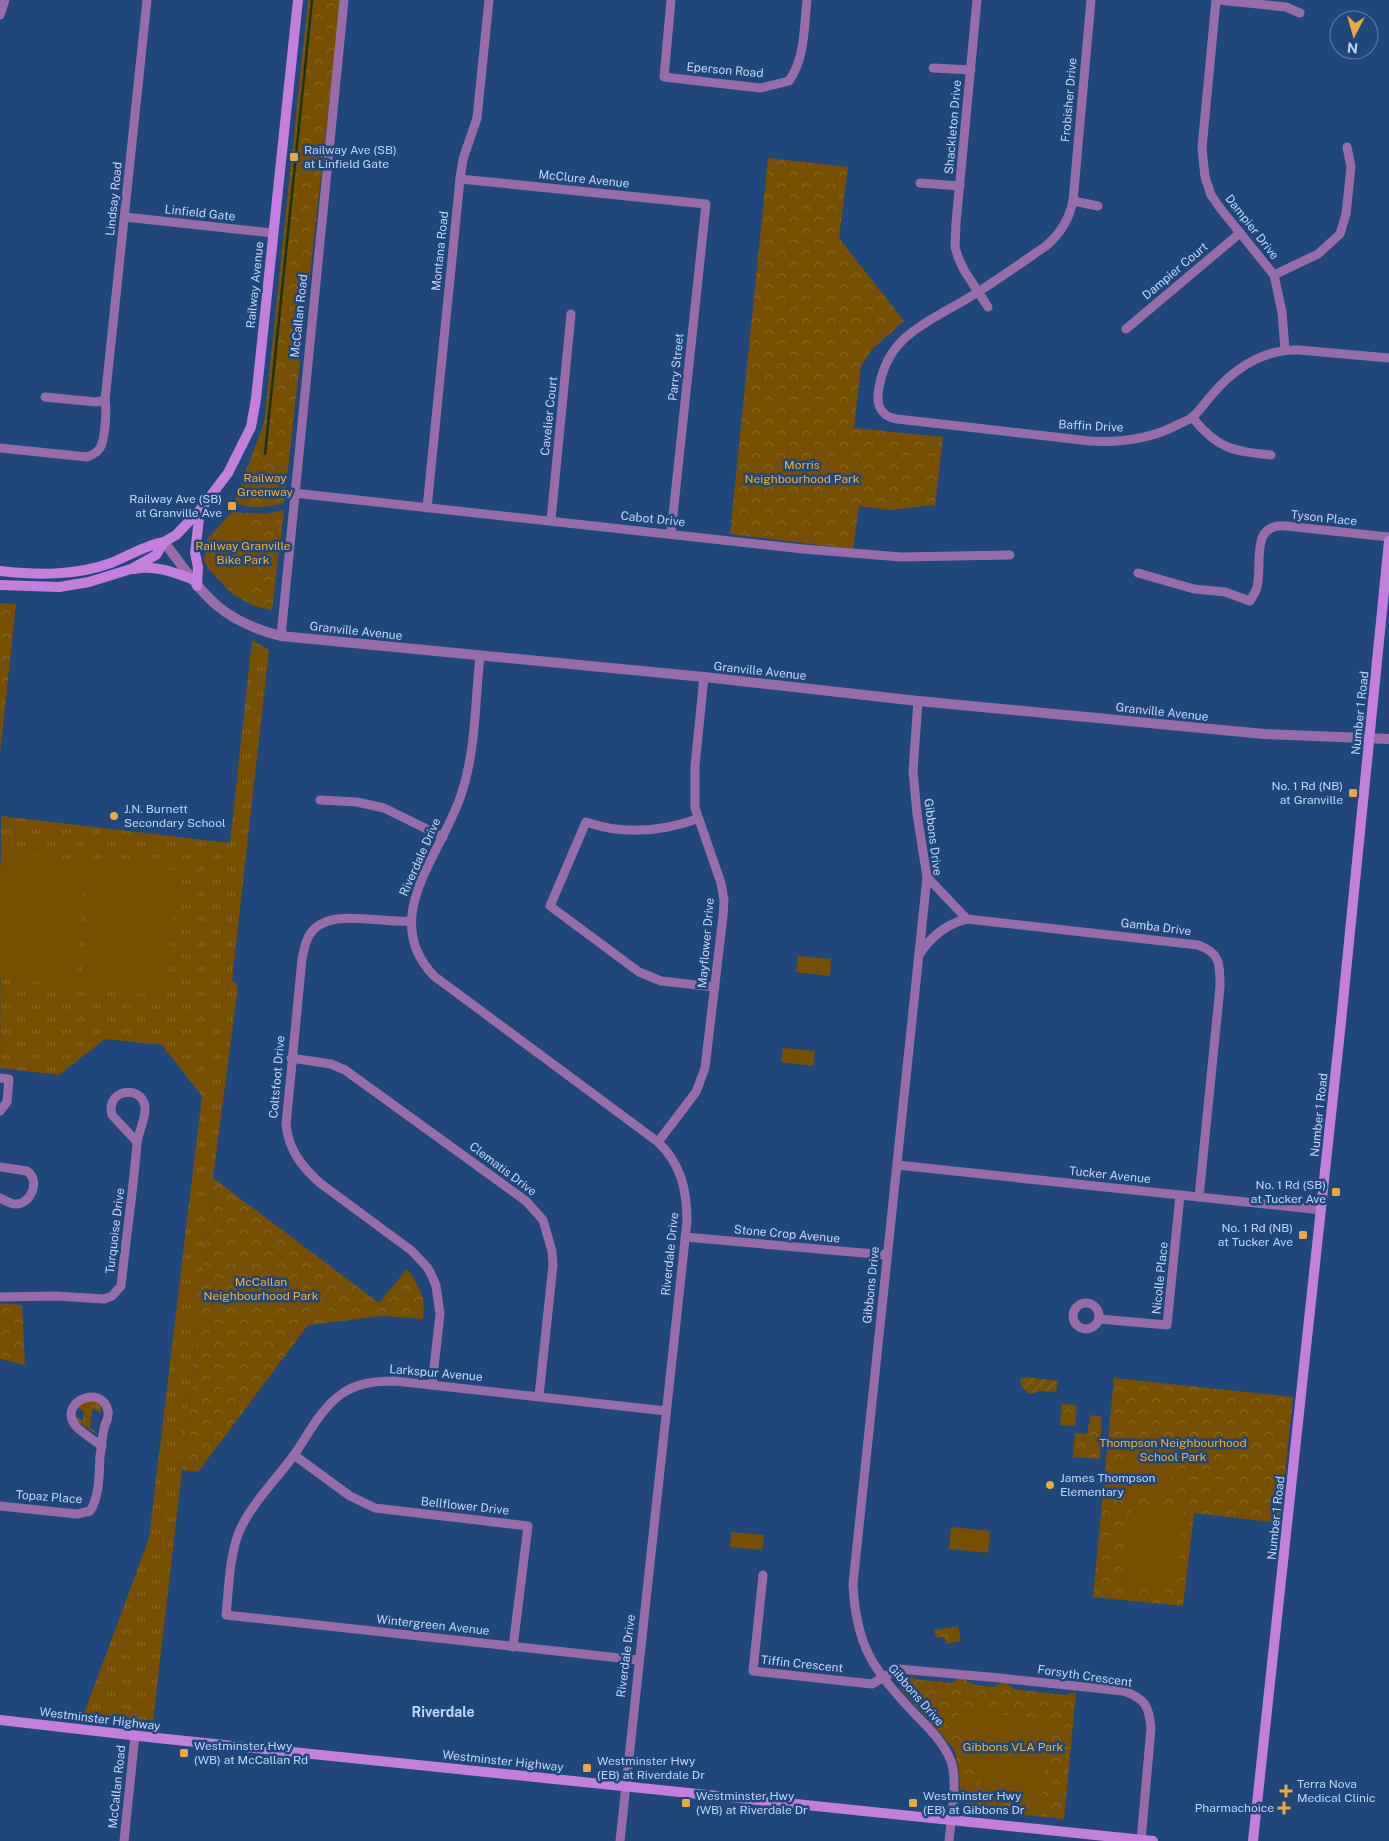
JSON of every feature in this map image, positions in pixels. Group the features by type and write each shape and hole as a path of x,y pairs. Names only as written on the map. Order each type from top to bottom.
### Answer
{"main road":[{"name":"Railway Avenue","path":"164,542 176,535 200,510 228,473 251,427 256,399 298,0"},
{"path":"0,585 59,587 89,582 143,567 165,570 195,582 198,567 195,553 200,510"},
{"name":"Number 1 Road","path":"1254,1841 1387,580 1389,539"},
{"path":"131,569 156,555 164,542"},
{"path":"0,571 25,574 59,574 110,563 150,544 164,542"},
{"name":"Westminster Highway","path":"0,1720 1153,1841"}],"street":[{"path":"0,15 5,0"},
{"name":"Lindsay Road","path":"0,448 87,457 95,454 101,447 107,408 105,400 148,0"},
{"name":"McCallan Road","path":"281,636 344,0"},
{"name":"Montana Road","path":"427,508 460,179 463,159 477,118 489,0"},
{"name":"Eperson Road","path":"671,0 664,77 760,88 789,81 795,73 800,60 807,0"},
{"name":"Shackleton Drive","path":"977,0 955,248 964,270 978,292"},
{"name":"Frobisher Drive","path":"885,415 879,405 879,393 886,365 896,347 911,333 978,292 1046,246 1055,239 1066,224 1073,201 1090,0"},
{"path":"1217,0 1286,7 1300,13"},
{"name":"Dampier Drive","path":"1217,0 1202,148 1204,177 1211,195 1274,275 1282,312 1286,350"},
{"name":"Shackleton Drive","path":"932,68 971,70"},
{"path":"1274,275 1318,254 1340,234 1346,214 1351,167 1347,147"},
{"name":"McClure Avenue","path":"460,179 706,204"},
{"name":"Shackleton Drive","path":"920,183 960,186"},
{"path":"1073,201 1098,206"},
{"name":"Parry Street","path":"671,534 706,204"},
{"name":"Linfield Gate","path":"125,217 273,233"},
{"name":"Dampier Court","path":"1126,329 1240,233"},
{"path":"978,292 988,307"},
{"name":"Cavelier Court","path":"551,520 571,314"},
{"name":"Baffin Drive","path":"885,415 897,420 1105,442 1138,440 1156,434 1192,417 1232,374 1258,358 1286,350 1299,350 1389,358"},
{"path":"45,397 96,402 105,400"},
{"path":"1192,417 1203,431 1223,446 1235,450 1271,455"},
{"name":"Cabot Drive","path":"294,493 803,549 901,557 1010,555"},
{"name":"Tyson Place","path":"1138,573 1194,589 1225,592 1250,601 1257,588 1262,538 1266,530 1272,526 1278,525 1389,539"},
{"name":"Granville Avenue","path":"164,542 215,605 229,616 247,625 281,636 1264,734 1389,739"},
{"name":"Riverdale Drive","path":"480,656 469,763 462,792 414,897 411,921 414,944 423,963 434,976 658,1142 675,1162 684,1185 687,1209 626,1768 620,1841"},
{"name":"Mayflower Drive","path":"658,1142 696,1092 708,1057 724,900 718,871 695,808 694,782 704,677"},
{"name":"Gibbons Drive","path":"918,701 914,771 917,814 927,877 853,1584 854,1609 860,1635 870,1660 883,1679 941,1744 951,1760 954,1780 948,1841"},
{"path":"320,800 357,802 384,808 443,837"},
{"path":"698,819 662,828 635,831 604,828 586,822 550,906 639,972 662,981 715,987"},
{"path":"927,877 967,919"},
{"name":"Coltsfoot Drive","path":"411,921 395,922 335,918 314,928 306,944 302,960 286,1125 288,1138 297,1159 306,1170 320,1183 412,1251 427,1267 437,1292 440,1314 432,1385"},
{"name":"Gamba Drive","path":"918,957 925,945 941,929 967,919 1198,944 1208,948 1215,954 1220,970 1220,987 1200,1197"},
{"name":"Clematis Drive","path":"291,1058 331,1064 360,1080 526,1201 538,1213 543,1220 550,1241 553,1264 539,1396"},
{"path":"0,1078 9,1079 7,1102 0,1111"},
{"path":"124,1092 133,1092 144,1102 145,1112 137,1142 112,1115 110,1110 115,1097 124,1092"},
{"name":"Turquoise Drive","path":"0,1297 56,1296 98,1300 112,1296 118,1291 121,1286 137,1142"},
{"name":"Tucker Avenue","path":"897,1165 1321,1210"},
{"path":"0,1167 27,1171 31,1174 34,1182 30,1196 24,1202 14,1204 0,1198"},
{"name":"Nicolle Place","path":"1099,1319 1167,1325 1180,1195"},
{"name":"Stone Crop Avenue","path":"685,1237 886,1255"},
{"name":"Larkspur Avenue","path":"226,1615 232,1556 240,1532 253,1509 323,1413 340,1395 350,1389 383,1381 539,1396 666,1411"},
{"path":"91,1396 100,1399 108,1411 102,1446 73,1423 73,1407 76,1402 85,1397 91,1396"},
{"name":"Topaz Place","path":"0,1506 78,1514 90,1511 96,1499 102,1446"},
{"name":"Bellflower Drive","path":"294,1455 350,1496 375,1508 528,1526 513,1647"},
{"name":"Tiffin Crescent","path":"763,1575 753,1671 872,1684 883,1679"},
{"name":"Wintergreen Avenue","path":"226,1615 638,1660"},
{"name":"Forsyth Crescent","path":"883,1679 898,1669 1006,1678 1123,1691 1137,1696 1146,1705 1150,1714 1151,1728 1141,1840"},
{"name":"McCallan Road","path":"124,1841 135,1735"}],"green space":[{"name":"Railway Greenway","path":"308,0 341,0 284,503 265,507 253,507 234,503 264,423"},
{"name":"Morris Neighbourhood Park","path":"768,158 848,167 839,238 904,321 872,349 861,366 854,428 943,437 935,505 890,510 859,506 853,549 730,534"},
{"name":"Railway Granville Bike Park","path":"284,510 272,610 254,606 231,593 204,561 207,539 232,512 266,514"},
{"path":"231,519 253,525 258,532 252,591 246,596 229,587 219,578 207,562 209,551 215,538 227,521"},
{"path":"0,603 16,604 0,753"},
{"path":"252,640 269,650 232,980 238,986 213,1178 153,1721 84,1714 149,1538 202,1096 162,1045 105,1039 59,1075 0,1068 1,816 230,843"},
{"path":"2,852 87,861 74,986 0,978 0,868"},
{"path":"94,861 179,871 165,996 80,987"},
{"path":"798,956 831,959 830,976 796,972"},
{"path":"783,1048 815,1051 813,1066 781,1062"},
{"name":"McCallan Neighbourhood Park","path":"213,1178 379,1303 407,1269 421,1292 424,1311 423,1319 384,1316 308,1325 198,1472 182,1470"},
{"path":"0,1303 22,1305 25,1365 0,1359"},
{"path":"1025,1377 1058,1381 1056,1392 1041,1391 1029,1394 1020,1384 1021,1379"},
{"name":"Thompson Neighbourhood School Park","path":"1114,1378 1293,1397 1280,1523 1194,1513 1183,1606 1093,1597"},
{"path":"95,1400 101,1406 101,1411 100,1413 93,1408 90,1427 97,1434 79,1423 75,1416 83,1421 84,1412 76,1406 79,1403"},
{"path":"1062,1404 1077,1405 1075,1426 1060,1425"},
{"path":"1090,1415 1102,1417 1100,1459 1073,1457 1075,1433 1087,1434"},
{"path":"1124,1445 1174,1450 1169,1499 1124,1494 1119,1487"},
{"path":"1132,1504 1184,1509 1177,1588 1124,1582"},
{"path":"951,1527 990,1531 988,1553 949,1549"},
{"path":"731,1532 764,1535 762,1550 730,1547"},
{"path":"958,1626 961,1641 946,1644 944,1637 936,1638 934,1630"},
{"name":"Gibbons VLA Park","path":"912,1676 914,1679 951,1683 958,1679 964,1679 971,1684 994,1687 1001,1683 1007,1683 1014,1689 1065,1695 1076,1692 1064,1819 969,1809 961,1796 958,1765 954,1749 900,1688 900,1683 906,1677"},
{"path":"959,1710 1046,1719 1050,1724 1041,1807 1002,1797 988,1789 978,1778 970,1765 964,1749"}],"waterway":[{"path":"265,454 312,0"}],"place":[{"name":"Railway Ave (SB) at Linfield Gate","path":"294,157"},
{"name":"Railway Ave (SB) at Granville Ave","path":"232,506"},
{"name":"No. 1 Rd (NB) at Granville","path":"1353,793"},
{"name":"J.N. Burnett Secondary School","path":"114,816"},
{"name":"No. 1 Rd (SB) at Tucker Ave","path":"1336,1192"},
{"name":"No. 1 Rd (NB) at Tucker Ave","path":"1303,1235"},
{"name":"James Thompson Elementary","path":"1050,1485"},
{"name":"Westminster Hwy (WB) at McCallan Rd","path":"184,1753"},
{"name":"Westminster Hwy (EB) at Riverdale Dr","path":"587,1768"},
{"name":"Terra Nova Medical Clinic","path":"1286,1791"},
{"name":"Westminster Hwy (WB) at Riverdale Dr","path":"686,1803"},
{"name":"Westminster Hwy (EB) at Gibbons Dr","path":"913,1803"},
{"name":"Pharmachoice","path":"1284,1808"}],"district":[{"name":"Riverdale","path":"443,1712"}]}
